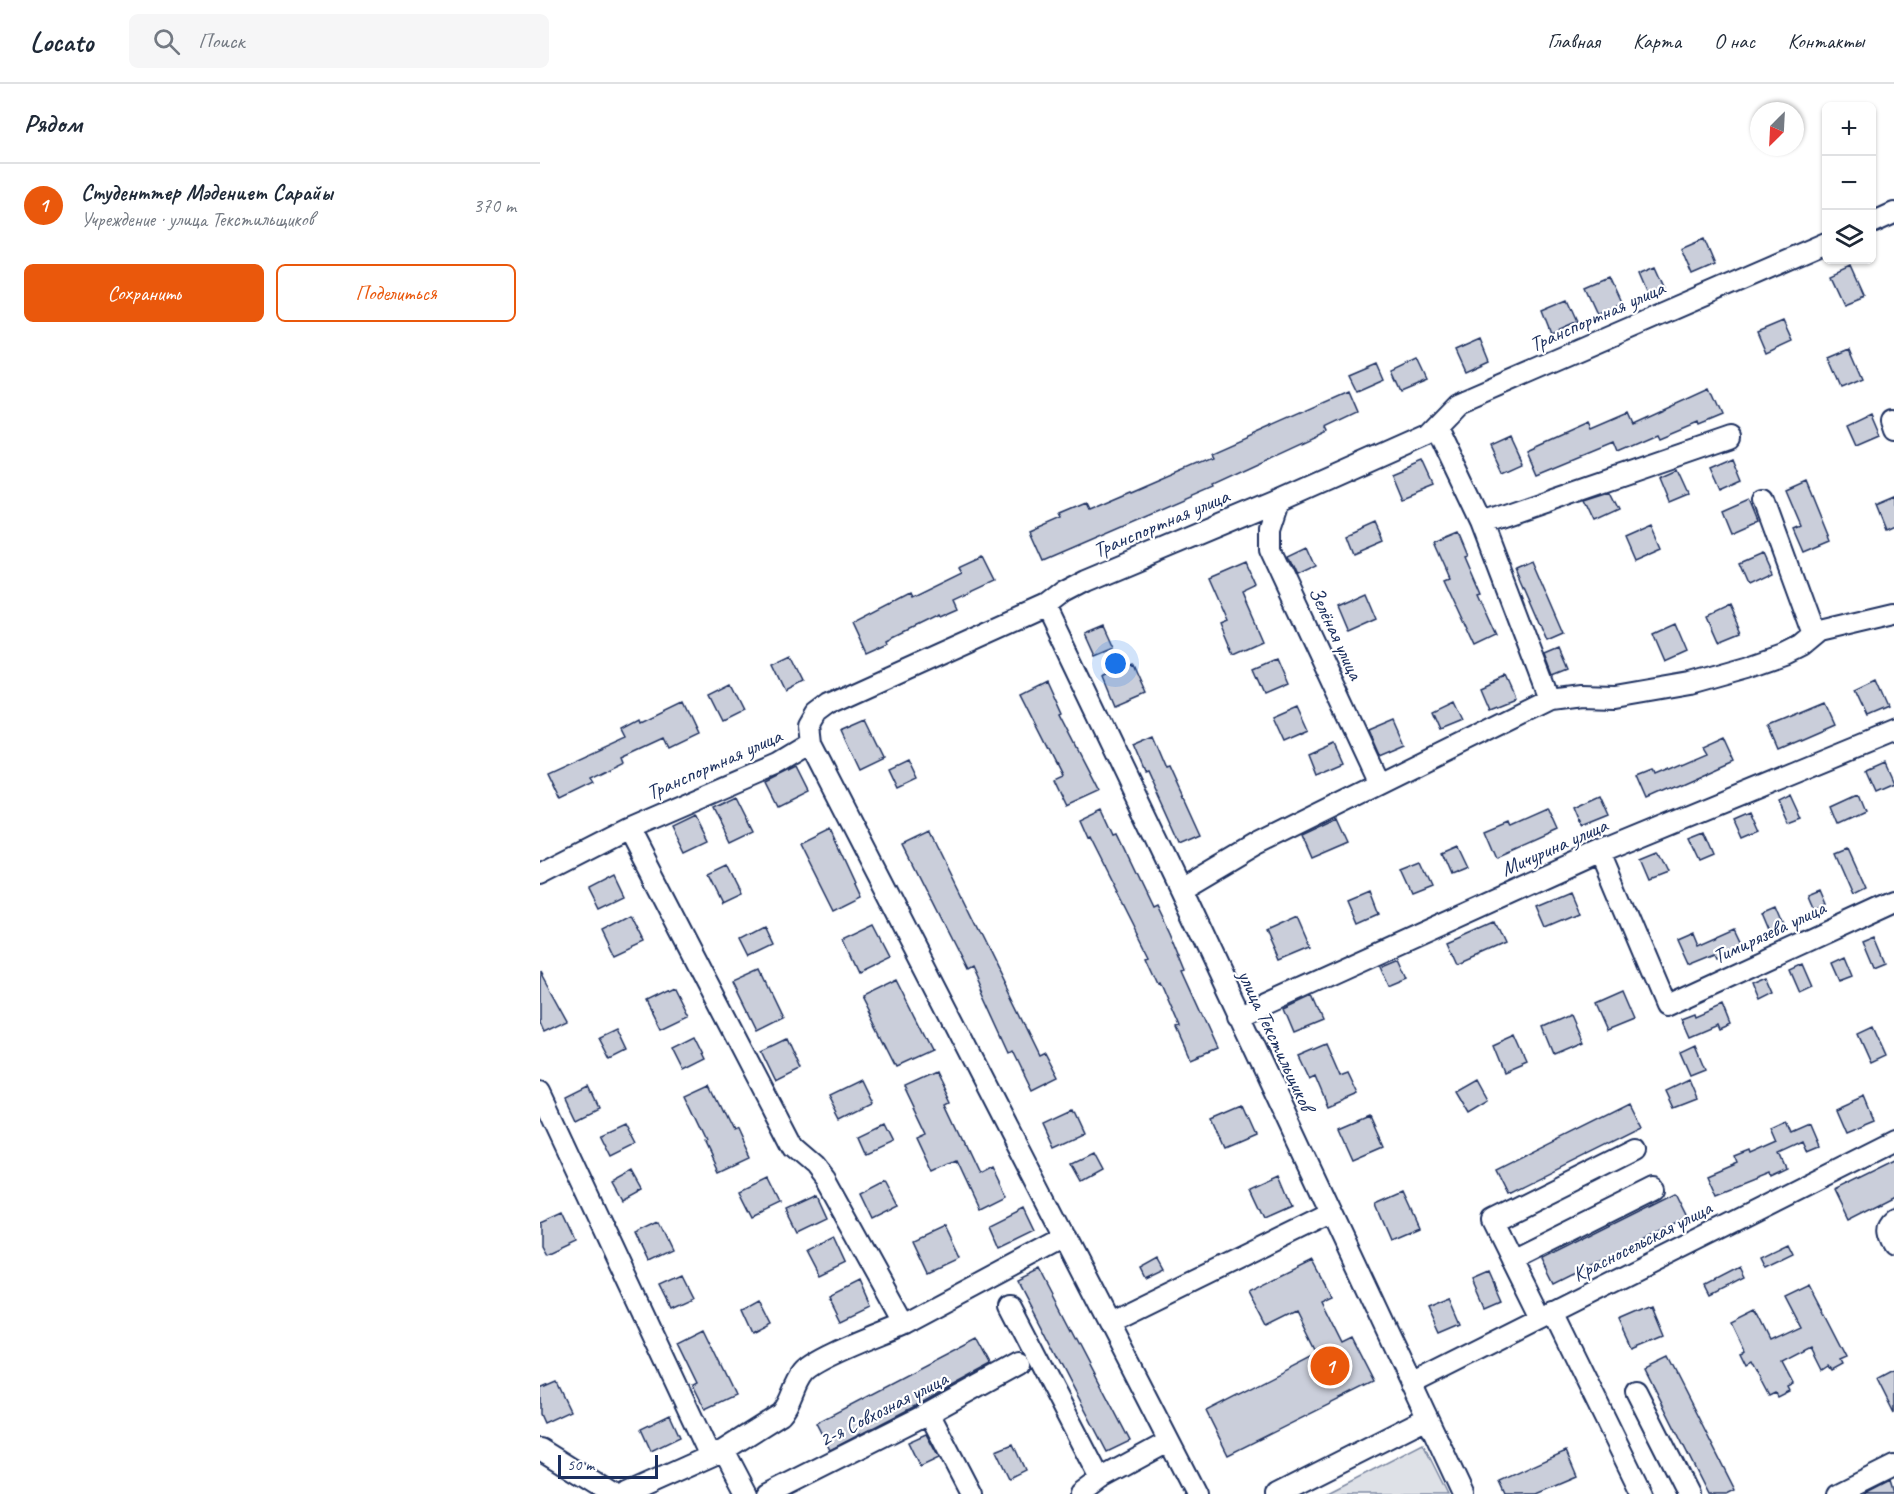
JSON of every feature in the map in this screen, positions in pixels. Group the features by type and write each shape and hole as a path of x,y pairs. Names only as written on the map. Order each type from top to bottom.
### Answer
{"street":[{"path":"1876,221 1894,213"},
{"name":"Транспортная улица","path":"540,873 628,828 778,764 811,744 809,726 816,714 828,705 1045,607 1063,593 1086,581 1279,500 1427,434 1457,404 1822,245"},
{"path":"1436,426 1482,523 1549,699"},
{"path":"1482,523 1729,438"},
{"name":"Зелёная улица","path":"1279,500 1270,527 1270,549 1379,783"},
{"path":"1764,501 1813,634"},
{"name":"улица Текстильщиков","path":"1045,607 1180,889 1463,1494"},
{"path":"1180,889 1256,844 1549,699 1580,695 1614,696 1690,683 1784,654 1800,646 1813,634 1825,629 1894,613"},
{"name":"Мичурина улица","path":"1238,1016 1600,852 1894,731"},
{"path":"811,744 1196,1494"},
{"path":"628,828 793,1148 814,1166 824,1179 904,1324"},
{"name":"Тимирязева улица","path":"1600,852 1665,1006 1894,901"},
{"path":"540,1092 717,1453 747,1494"},
{"name":"Красносельская улица","path":"1411,1384 1894,1141"},
{"path":"1635,1150 1493,1221 1512,1260 1547,1315 1642,1494"},
{"path":"1512,1260 1654,1189"},
{"path":"1107,1322 1330,1213"},
{"path":"1894,1218 1890,1221 1888,1234 1894,1245"},
{"path":"626,1494 717,1453 781,1414 788,1407 803,1374 821,1360 904,1324 1065,1238"},
{"path":"1010,1305 1100,1479"},
{"name":"2-я Совхозная улица","path":"768,1494 929,1413 1018,1364"},
{"path":"1636,1391 1688,1494"},
{"path":"929,1413 971,1494"},
{"path":"1277,1494 1427,1418"},
{"path":"1080,1494 1100,1479 1168,1442"},
{"path":"540,1449 612,1494"},
{"path":"1838,1494 1894,1466"}],"shaded area":[{"path":"1423,1444 1448,1494 1326,1494"}],"building":[{"path":"1704,239 1715,265 1692,275 1681,249"},
{"path":"1850,265 1863,294 1843,302 1830,274"},
{"path":"1655,267 1664,287 1647,295 1638,274"},
{"path":"1608,277 1620,303 1597,313 1585,287"},
{"path":"1568,299 1578,321 1551,333 1542,310"},
{"path":"1783,321 1792,341 1766,353 1757,332"},
{"path":"1480,339 1489,361 1465,372 1455,350"},
{"path":"1850,349 1863,379 1842,388 1829,358"},
{"path":"1417,360 1427,381 1401,392 1392,372"},
{"path":"1377,364 1384,380 1357,392 1349,376"},
{"path":"1709,389 1721,416 1697,426 1696,423 1658,439 1656,435 1617,452 1613,442 1538,473 1528,450 1588,423 1591,429 1628,413 1633,424"},
{"path":"1349,392 1358,413 1326,428 1328,432 1213,485 1214,487 1043,561 1030,532 1062,518 1060,514 1086,503 1089,509 1132,492 1213,457 1211,453"},
{"path":"1870,415 1879,436 1856,446 1847,426"},
{"path":"1511,436 1523,462 1503,471 1491,445"},
{"path":"1734,457 1743,479 1721,489 1711,467"},
{"path":"1422,461 1433,485 1401,498 1391,474"},
{"path":"1677,470 1688,494 1669,502 1659,478"},
{"path":"1806,482 1830,541 1804,552 1794,529 1801,526 1786,491"},
{"path":"1610,492 1619,510 1595,521 1585,500"},
{"path":"1894,497 1894,526 1885,530 1875,505"},
{"path":"1749,500 1758,522 1731,534 1722,512"},
{"path":"1377,523 1385,541 1355,554 1348,536"},
{"path":"1651,527 1661,550 1634,562 1624,539"},
{"path":"1458,532 1468,556 1465,557 1481,594 1478,595 1497,637 1476,647 1444,578 1449,576 1434,542"},
{"path":"1306,547 1315,567 1296,576 1287,556"},
{"path":"1762,554 1771,574 1748,585 1739,564"},
{"path":"982,557 994,581 953,600 957,609 939,617 938,615 866,653 852,623 908,594 910,598 961,573 958,568"},
{"path":"1531,560 1563,634 1547,641 1515,567"},
{"path":"1245,561 1257,588 1242,595 1262,641 1233,654 1220,623 1227,620 1208,577"},
{"path":"1365,593 1376,619 1347,632 1336,606"},
{"path":"1729,606 1741,632 1719,641 1708,616"},
{"path":"1675,624 1687,652 1665,662 1653,634"},
{"path":"1105,626 1115,648 1096,656 1086,634"},
{"path":"1559,649 1568,670 1553,676 1545,655"},
{"path":"792,655 805,681 786,691 773,664"},
{"path":"1276,659 1287,684 1264,694 1253,669"},
{"path":"1133,664 1146,693 1116,706 1104,677"},
{"path":"1505,676 1515,698 1490,708 1481,687"},
{"path":"1046,680 1061,713 1059,714 1098,790 1065,805 1052,778 1061,774 1020,693"},
{"path":"1875,682 1887,709 1866,718 1854,692"},
{"path":"729,684 742,710 720,721 707,695"},
{"path":"1452,701 1461,720 1439,729 1431,711"},
{"path":"682,702 697,734 668,748 663,738 622,757 624,762 589,779 592,784 559,800 546,773 627,736 623,728"},
{"path":"1825,703 1835,725 1780,749 1770,726"},
{"path":"1298,707 1309,731 1284,742 1273,718"},
{"path":"866,719 885,758 860,770 841,730"},
{"path":"1394,719 1405,744 1379,755 1368,730"},
{"path":"1153,736 1201,836 1180,845 1147,772 1144,773 1132,745"},
{"path":"1722,737 1733,761 1646,800 1636,777 1651,771 1653,776 1704,754 1700,747"},
{"path":"1334,743 1343,763 1315,775 1307,755"},
{"path":"907,761 916,780 897,789 888,770"},
{"path":"1883,762 1892,782 1874,790 1865,770"},
{"path":"796,768 808,792 778,807 766,783"},
{"path":"1790,795 1801,819 1788,824 1778,801"},
{"path":"1858,795 1865,812 1839,824 1832,807"},
{"path":"1601,796 1610,816 1583,827 1575,808"},
{"path":"736,797 753,831 730,842 713,808"},
{"path":"1548,809 1558,831 1498,858 1486,830 1510,820 1512,825"},
{"path":"1103,810 1115,836 1118,835 1152,906 1156,904 1169,931 1185,970 1182,971 1217,1048 1191,1059 1160,981 1158,982 1146,956 1149,955 1080,821"},
{"path":"1749,812 1758,832 1742,839 1733,819"},
{"path":"694,815 707,841 684,852 671,826"},
{"path":"1338,818 1349,842 1312,858 1302,835"},
{"path":"830,829 861,896 833,910 800,844"},
{"path":"930,833 1039,1055 1045,1052 1058,1077 1032,1090 1013,1051 1010,1053 971,968 966,971 903,846"},
{"path":"1705,833 1715,856 1701,862 1690,839"},
{"path":"1457,847 1467,868 1450,875 1441,854"},
{"path":"1848,849 1866,889 1854,895 1836,854"},
{"path":"1658,850 1668,871 1650,878 1641,857"},
{"path":"1421,863 1432,887 1412,895 1401,871"},
{"path":"726,866 740,894 721,903 707,875"},
{"path":"614,874 624,895 599,907 589,887"},
{"path":"1820,889 1826,903 1814,908 1808,894"},
{"path":"1370,891 1379,914 1359,923 1349,900"},
{"path":"1569,892 1578,913 1545,927 1536,906"},
{"path":"1776,907 1784,926 1770,932 1762,913"},
{"path":"631,914 645,942 615,956 602,929"},
{"path":"1296,918 1309,948 1278,961 1265,932"},
{"path":"1494,922 1504,944 1459,964 1449,942"},
{"path":"874,925 890,956 857,972 842,940"},
{"path":"766,927 775,946 752,957 743,939"},
{"path":"1736,928 1744,945 1717,957 1715,953 1688,964 1677,940 1693,933 1698,945"},
{"path":"1874,937 1885,963 1873,968 1862,942"},
{"path":"1845,957 1853,976 1840,981 1832,963"},
{"path":"1399,958 1408,978 1389,986 1380,966"},
{"path":"1803,964 1813,987 1800,993 1790,970"},
{"path":"761,971 783,1017 757,1030 734,983"},
{"path":"540,972 567,1021 544,1032 540,1023"},
{"path":"1768,977 1775,993 1761,1000 1754,983"},
{"path":"896,980 931,1050 896,1066 861,997"},
{"path":"673,987 687,1015 660,1028 646,1000"},
{"path":"1621,992 1633,1020 1606,1031 1594,1004"},
{"path":"1312,996 1323,1021 1294,1033 1284,1009"},
{"path":"1722,1005 1730,1025 1719,1030 1717,1025 1689,1037 1681,1019 1694,1014 1695,1017"},
{"path":"1570,1015 1582,1042 1554,1054 1543,1027"},
{"path":"1873,1027 1886,1056 1871,1063 1858,1034"},
{"path":"616,1030 626,1051 610,1059 599,1038"},
{"path":"1515,1036 1527,1063 1504,1073 1493,1046"},
{"path":"695,1037 706,1059 684,1070 673,1048"},
{"path":"786,1039 800,1070 776,1082 761,1051"},
{"path":"1326,1044 1340,1076 1348,1073 1358,1094 1328,1107 1315,1076 1309,1079 1298,1056"},
{"path":"1695,1045 1705,1069 1690,1075 1680,1052"},
{"path":"935,1072 950,1103 946,1105 978,1173 991,1166 1005,1195 979,1208 957,1161 934,1172 918,1138 927,1134 904,1086"},
{"path":"1474,1079 1486,1101 1466,1113 1453,1091"},
{"path":"860,1080 871,1103 841,1118 829,1095"},
{"path":"1689,1080 1697,1099 1674,1108 1666,1091"},
{"path":"589,1086 599,1107 577,1118 567,1097"},
{"path":"710,1086 732,1131 736,1129 749,1157 719,1171 686,1097"},
{"path":"1864,1096 1874,1120 1845,1132 1835,1109"},
{"path":"1630,1103 1642,1127 1508,1194 1496,1170"},
{"path":"1243,1107 1256,1136 1226,1149 1213,1120"},
{"path":"1071,1110 1082,1134 1054,1147 1043,1123"},
{"path":"1370,1117 1383,1146 1353,1159 1340,1130"},
{"path":"1787,1121 1792,1133 1810,1125 1819,1146 1807,1151 1803,1142 1779,1153 1786,1169 1716,1195 1707,1175 1737,1162 1735,1157 1750,1151 1751,1154 1778,1142 1772,1128"},
{"path":"624,1123 635,1144 611,1156 600,1134"},
{"path":"883,1124 892,1142 866,1154 858,1136"},
{"path":"1093,1154 1102,1171 1082,1182 1072,1164"},
{"path":"1894,1161 1894,1196 1847,1220 1833,1191"},
{"path":"634,1171 644,1189 624,1200 614,1182"},
{"path":"1280,1174 1293,1205 1266,1217 1252,1187"},
{"path":"767,1178 780,1204 753,1217 740,1191"},
{"path":"886,1181 899,1206 873,1219 861,1194"},
{"path":"1403,1193 1419,1228 1391,1240 1376,1205"},
{"path":"1675,1193 1687,1217 1553,1284 1541,1260"},
{"path":"815,1196 825,1218 796,1232 785,1210"},
{"path":"1024,1208 1035,1231 1000,1248 990,1225"},
{"path":"562,1213 575,1241 545,1255 540,1246 540,1223"},
{"path":"658,1223 671,1250 648,1261 635,1234"},
{"path":"943,1226 958,1258 928,1272 913,1240"},
{"path":"833,1236 845,1262 818,1275 805,1250"},
{"path":"1788,1243 1793,1253 1764,1267 1759,1257"},
{"path":"1159,1258 1165,1269 1146,1278 1141,1268"},
{"path":"1313,1261 1331,1295 1320,1300 1341,1342 1351,1337 1374,1382 1228,1455 1206,1411 1317,1354 1296,1312 1266,1327 1248,1293"},
{"path":"1739,1267 1744,1277 1711,1294 1706,1284"},
{"path":"1041,1270 1130,1441 1107,1452 1018,1281"},
{"path":"1490,1272 1502,1299 1486,1306 1474,1279"},
{"path":"681,1274 692,1296 670,1306 659,1284"},
{"path":"859,1282 870,1307 841,1321 829,1297"},
{"path":"1810,1285 1847,1357 1840,1360 1842,1364 1831,1370 1828,1366 1822,1370 1811,1348 1782,1363 1793,1384 1787,1387 1789,1391 1777,1397 1775,1393 1769,1396 1751,1362 1746,1365 1740,1353 1745,1351 1732,1324 1756,1312 1771,1342 1801,1328 1785,1297"},
{"path":"760,1298 772,1322 753,1332 742,1308"},
{"path":"1448,1298 1459,1324 1438,1333 1426,1307"},
{"path":"1652,1307 1664,1336 1633,1349 1620,1321"},
{"path":"703,1329 735,1395 705,1409 693,1385 697,1383 677,1342"},
{"path":"977,1339 991,1365 830,1450 816,1423"},
{"path":"1668,1358 1735,1490 1727,1494 1708,1494 1645,1369"},
{"path":"1894,1370 1894,1413 1877,1379"},
{"path":"556,1382 570,1411 544,1423 540,1414 540,1389"},
{"path":"670,1415 680,1437 651,1451 641,1429"},
{"path":"926,1434 939,1458 920,1467 908,1442"},
{"path":"1013,1444 1025,1470 1009,1478 996,1451"},
{"path":"1566,1451 1577,1477 1537,1494 1506,1494 1500,1481"},
{"path":"1890,1481 1894,1494 1865,1494"}],"place":[{"name":"Студенттер Мәдениет Сарайы","path":"1330,1366"}]}
